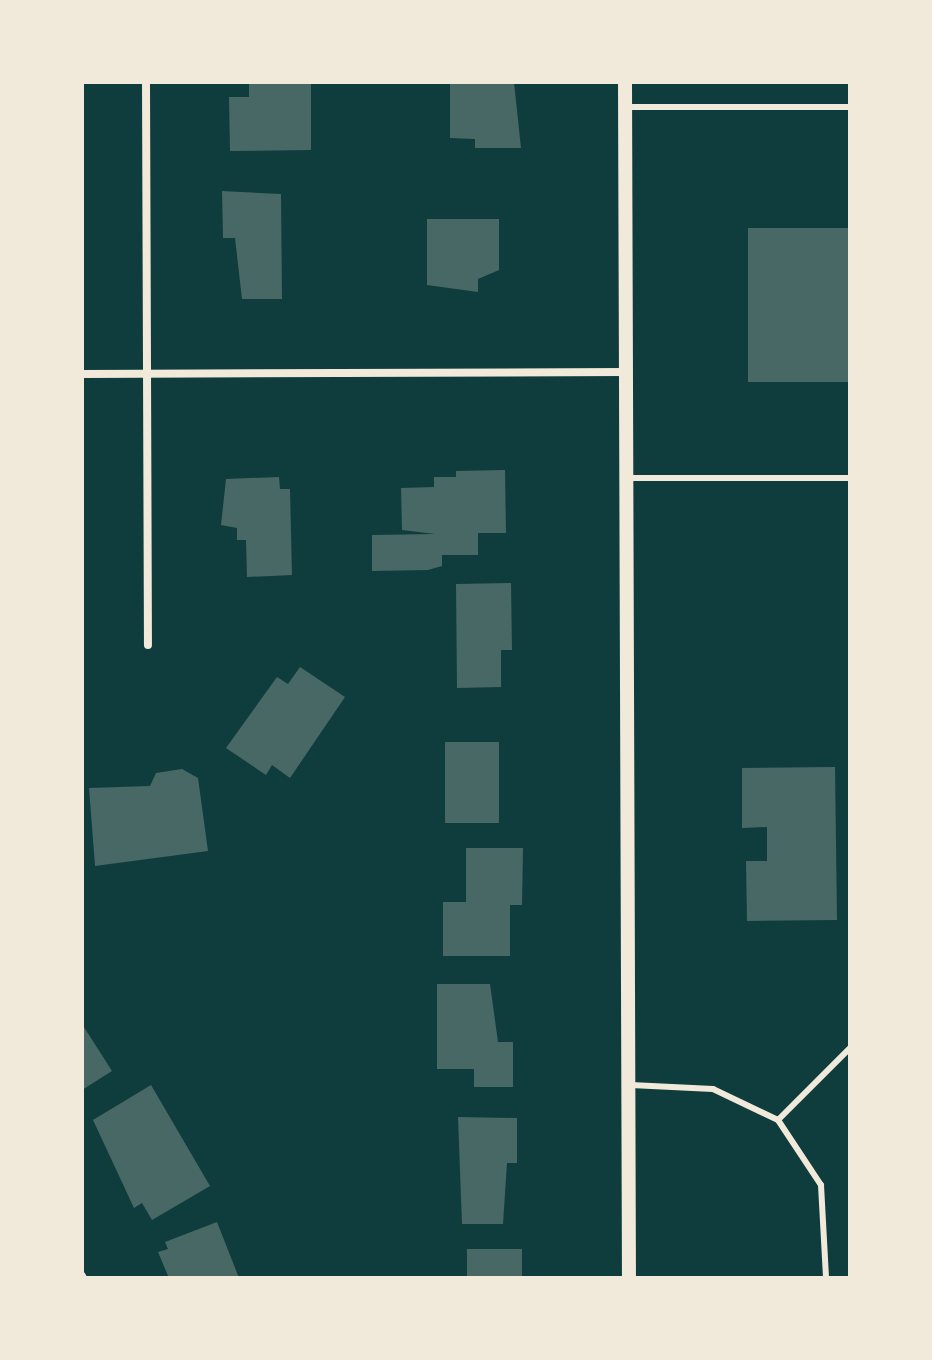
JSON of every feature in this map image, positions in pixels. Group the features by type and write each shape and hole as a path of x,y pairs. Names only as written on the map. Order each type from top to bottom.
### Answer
{"street":[{"path":"146,82 148,645"},
{"path":"625,82 629,1278"},
{"path":"82,374 626,372"}],"lane":[{"path":"625,107 850,107"},
{"path":"626,478 850,478"},
{"path":"778,1120 850,1048"},
{"path":"628,1085 713,1089 778,1120 821,1185 826,1278"}],"building":[{"path":"249,82 311,82 311,150 230,151 229,97 249,97"},
{"path":"450,82 514,82 521,148 475,148 475,139 450,138"},
{"path":"222,191 281,194 282,299 242,299 235,238 223,238"},
{"path":"427,219 499,219 499,270 478,279 478,292 427,285"},
{"path":"748,228 850,228 850,382 748,382"},
{"path":"505,470 506,533 478,533 478,555 442,555 442,566 428,570 372,571 372,535 435,534 402,530 401,488 434,487 434,477 456,477 456,471"},
{"path":"279,477 280,489 290,489 292,575 247,577 246,540 237,540 237,528 221,525 226,479"},
{"path":"511,583 512,650 501,650 501,687 457,688 456,584"},
{"path":"300,667 345,697 290,778 272,765 266,775 226,748 277,677 288,684"},
{"path":"445,742 499,742 499,823 445,823"},
{"path":"835,767 837,920 747,921 746,861 767,861 767,827 742,828 742,768"},
{"path":"182,769 198,778 208,851 95,866 89,788 150,786 156,773"},
{"path":"466,848 523,848 522,905 510,905 510,956 443,956 443,902 466,902"},
{"path":"437,984 490,984 498,1042 513,1042 513,1087 474,1087 474,1069 437,1069"},
{"path":"82,1024 112,1071 82,1090"},
{"path":"151,1085 210,1186 152,1220 142,1203 134,1208 93,1120"},
{"path":"458,1117 517,1118 517,1163 507,1163 503,1224 462,1224"},
{"path":"217,1222 239,1278 169,1278 158,1252 168,1249 165,1242"},
{"path":"467,1249 522,1249 522,1278 467,1278"}]}
